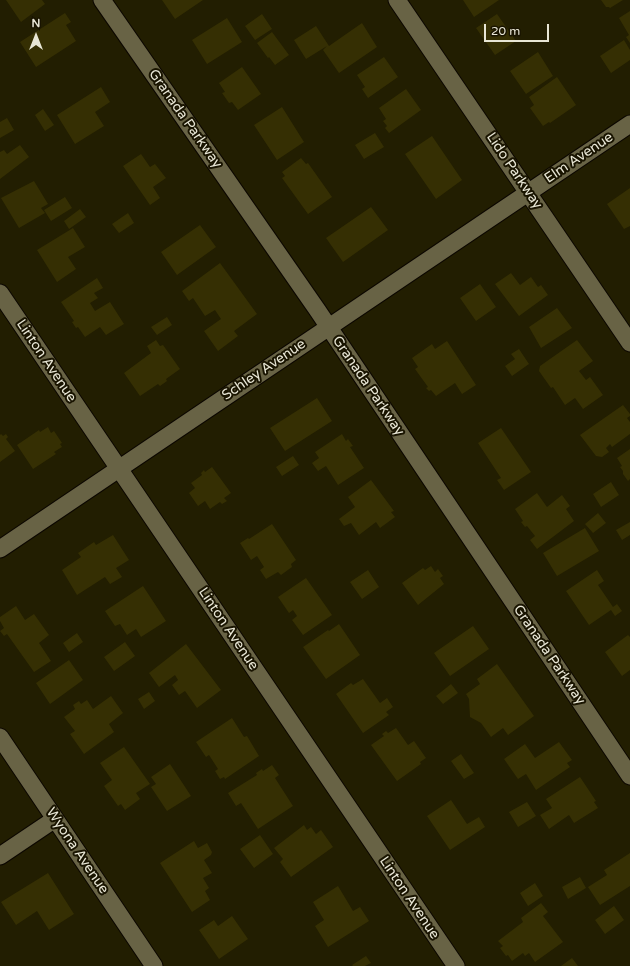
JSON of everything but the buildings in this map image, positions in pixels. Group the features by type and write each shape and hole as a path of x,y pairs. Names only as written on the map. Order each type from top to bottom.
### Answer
{"street":[{"name":"Granada Parkway","path":"102,0 329,327 630,776"},
{"name":"Lido Parkway","path":"397,0 529,192 630,343"},
{"name":"Elm Avenue","path":"529,192 630,124"},
{"name":"Schley Avenue","path":"0,549 529,192"},
{"name":"Linton Avenue","path":"0,293 456,966"},
{"name":"Wyona Avenue","path":"0,737 154,966"},
{"path":"0,856 56,819"}]}
